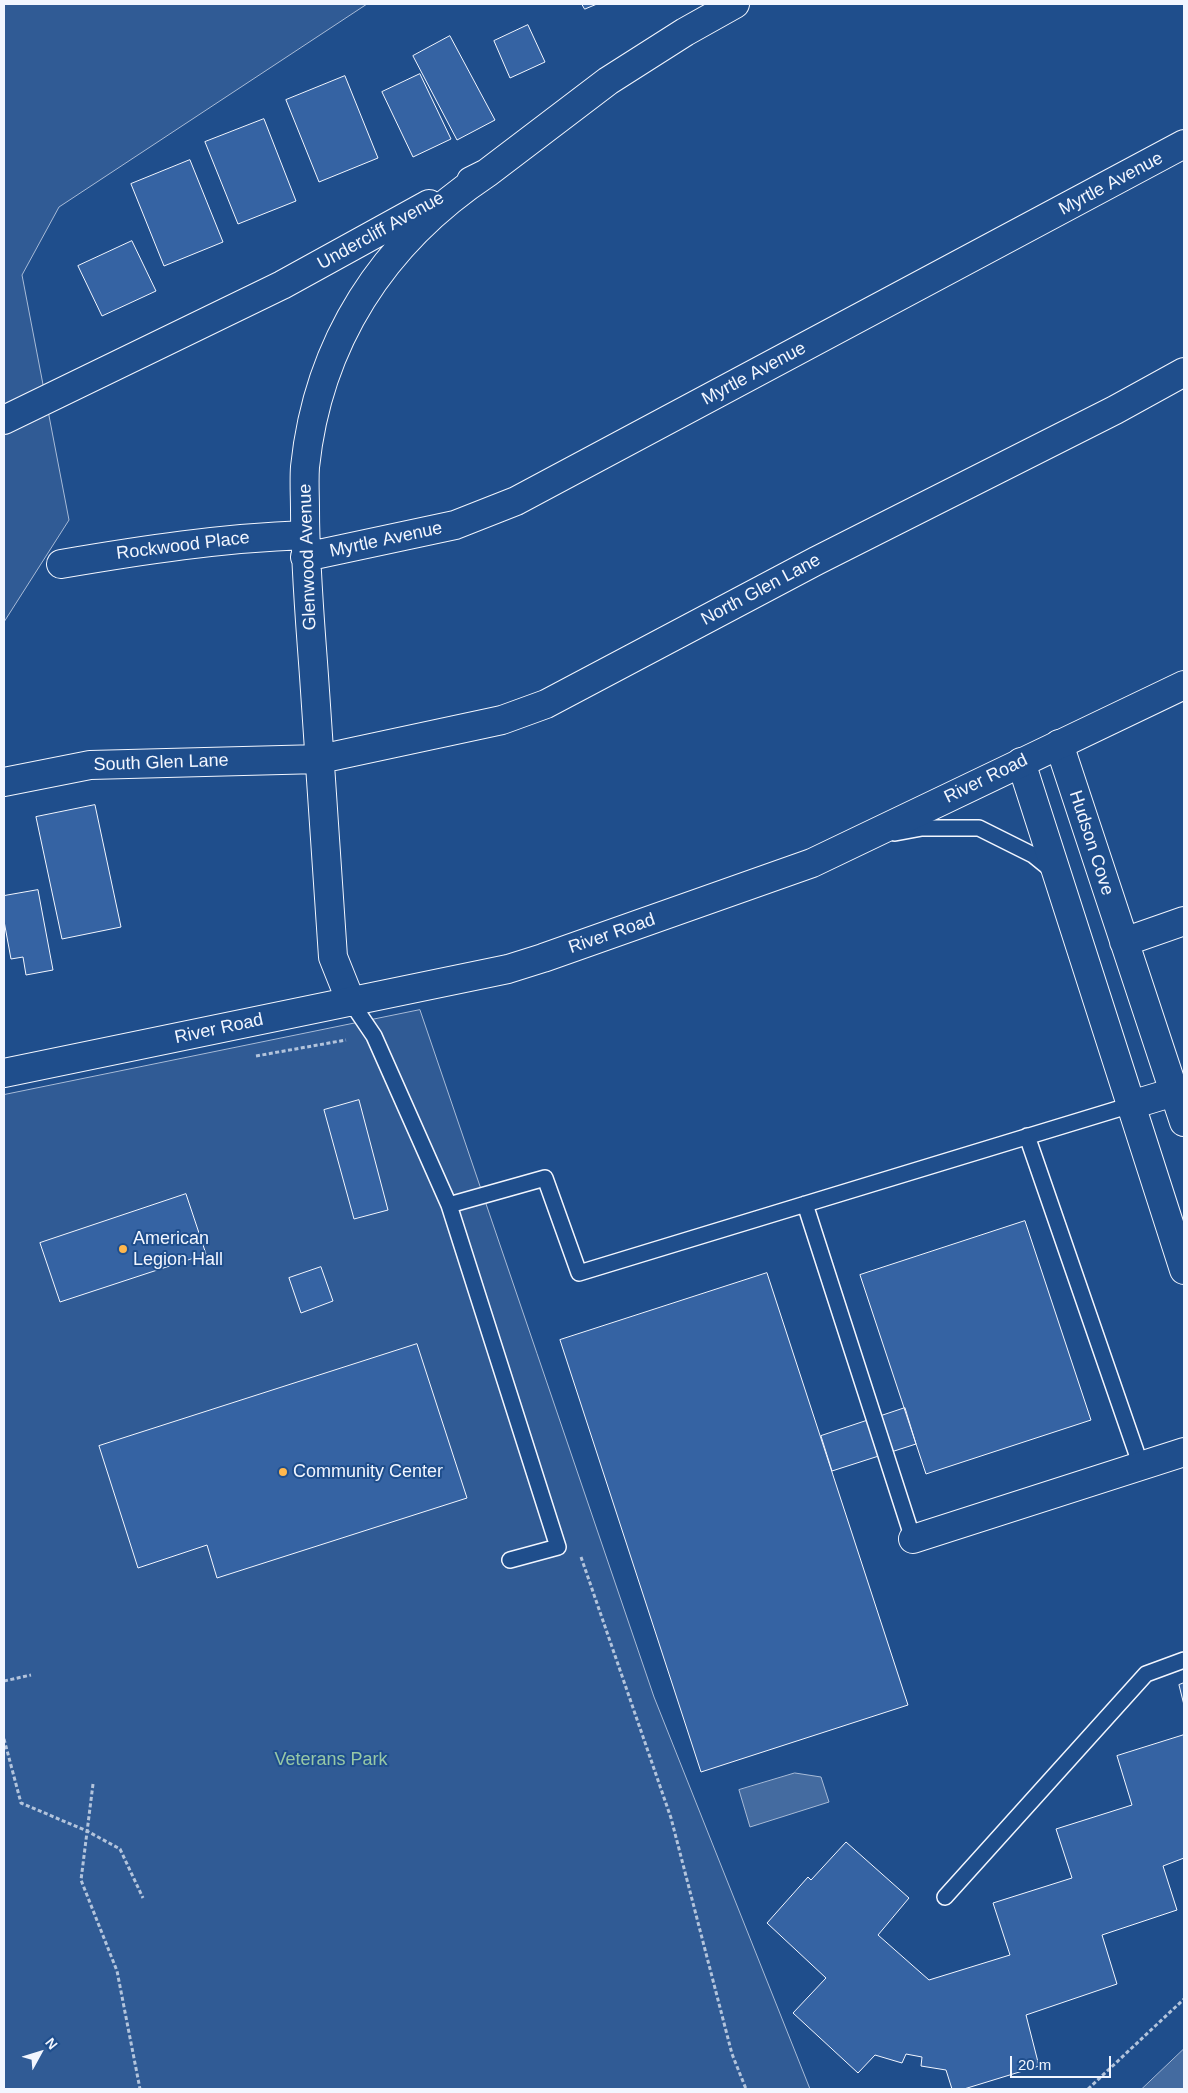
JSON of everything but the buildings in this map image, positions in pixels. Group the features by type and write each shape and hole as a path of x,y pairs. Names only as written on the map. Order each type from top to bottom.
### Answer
{"street":[{"name":"Undercliff Avenue","path":"4,420 282,285 487,173 608,82 685,32 735,4"},
{"name":"Myrtle Avenue","path":"305,546 455,525 516,501 1184,144"},
{"name":"Glenwood Avenue","path":"351,1002 333,957 305,546 305,468 313,416 331,358 354,310 383,266 419,226 465,187 487,173"},
{"name":"North Glen Lane","path":"320,759 502,720 546,704 816,561 1116,410 1184,372"},
{"name":"Rockwood Place","path":"61,564 147,549 248,537 305,546"},
{"name":"River Road","path":"4,1073 508,969 543,958 812,863 1184,685"},
{"name":"Hudson Cove","path":"1058,744 1184,1122"},
{"name":"South Glen Lane","path":"4,782 90,764 320,759"},
{"path":"1021,762 1130,1105 1178,1226 1184,1270"},
{"path":"1124,942 1184,921"},
{"path":"1130,1105 1174,1092"},
{"path":"913,1539 1184,1452"}],"lane":[{"path":"864,838 922,828 979,828 1033,855 1057,875"},
{"path":"351,1002 374,1036 449,1205 558,1547 510,1560"},
{"path":"449,1205 545,1178 579,1273 1130,1105"},
{"path":"1027,1136 1141,1466"},
{"path":"805,1204 913,1539"},
{"path":"945,1897 1146,1674 1184,1660"}],"path":[{"path":"4,1682 31,1675"},
{"path":"4,1739 21,1803 87,1831 120,1849 143,1898"},
{"path":"93,1784 81,1880 117,1971 140,2089"},
{"path":"1088,2089 1184,1999"}],"shaded area":[{"path":"4,4 367,4 59,207 22,275 69,520 4,622"},
{"name":"Veterans Park","path":"420,1010 654,1697 810,2089 4,2089 4,1095"},
{"path":"795,1773 821,1777 829,1802 750,1827 739,1790"},
{"path":"1184,2049 1184,2089 1142,2089"}],"place":[{"name":"American Legion Hall","path":"123,1249"},
{"name":"Community Center","path":"283,1472"}]}
